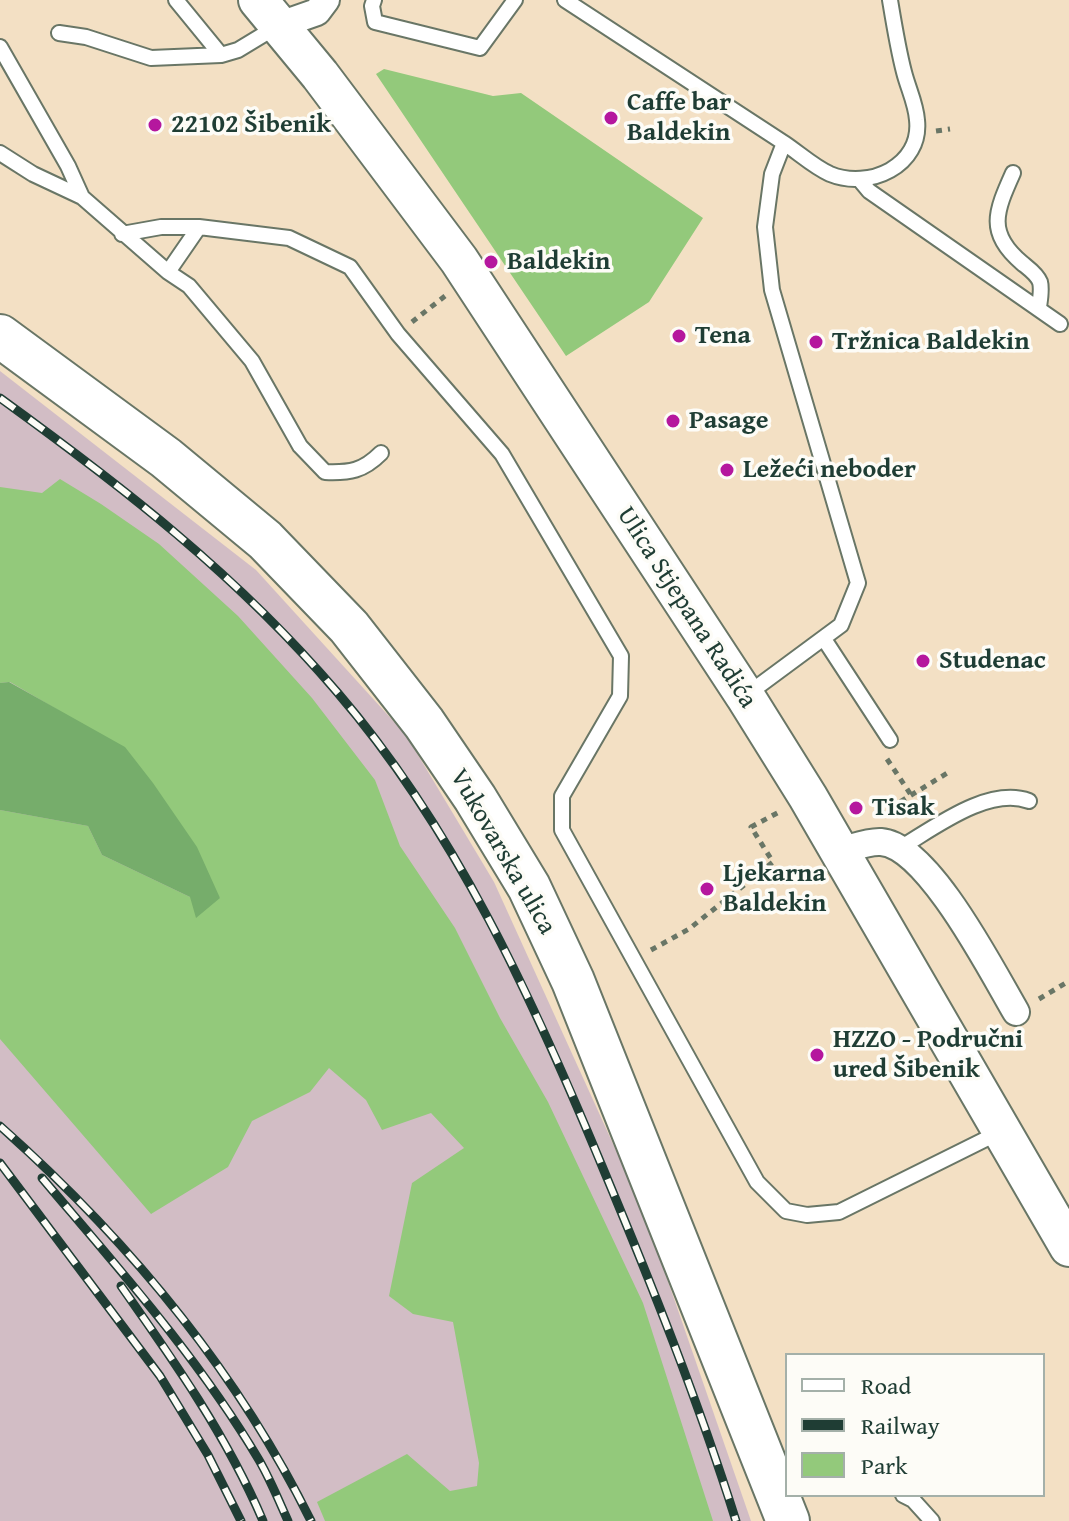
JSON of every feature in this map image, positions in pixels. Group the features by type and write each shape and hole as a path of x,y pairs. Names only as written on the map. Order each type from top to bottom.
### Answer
{"main road":[{"name":"Ulica Stjepana Radića","path":"276,8 459,260 745,696 839,851 1069,1247"},
{"name":"Vukovarska ulica","path":"0,336 166,458 265,540 349,627 424,723 475,798 529,887 573,981 784,1502"}],"street":[{"path":"276,8 317,12 326,0"},
{"path":"839,851 881,842 900,848 918,862 943,893 1016,1012"}],"lane":[{"path":"176,0 221,55"},
{"path":"374,0 375,22 480,48 515,0"},
{"path":"565,0 831,174 859,179 881,175 902,163 915,145 918,121 903,69 890,0"},
{"path":"59,33 86,37 151,58 221,55 252,43 276,8"},
{"path":"0,47 68,166 82,197"},
{"path":"745,696 841,625 858,583 772,290 765,227 772,174 784,143"},
{"path":"0,153 33,174 82,197 122,234 189,286 252,361 300,446 325,472 343,473 368,467 381,453"},
{"path":"1013,173 997,213 1000,241 1040,282 1039,307"},
{"path":"859,179 869,191 1060,324"},
{"path":"122,234 161,227 199,227 289,238 350,267 398,334 502,454 621,656 620,696 562,796 562,830 757,1182 786,1211 807,1215 839,1212 1003,1131"},
{"path":"168,272 199,227"},
{"path":"824,639 890,740"},
{"path":"900,848 962,811 991,800 1017,796 1029,801"},
{"path":"907,1497 932,1521"}],"path":[{"path":"932,132 950,129"},
{"path":"398,334 446,295"},
{"path":"890,740 885,757 911,795"},
{"path":"872,819 949,772"},
{"path":"634,960 689,929 773,862 751,827 789,807"},
{"path":"1016,1012 1069,981"}],"shaded area":[{"path":"0,371 256,570 406,735 494,882 644,1212 751,1521 0,1521"}],"green space":[{"path":"384,69 493,96 521,93 703,218 649,302 566,356 376,74"},
{"path":"60,479 159,544 238,616 312,698 375,780 400,846 455,928 500,1018 548,1102 643,1303 713,1521 325,1521 317,1502 407,1454 450,1491 477,1486 479,1463 453,1322 413,1314 389,1296 412,1183 464,1148 431,1113 382,1130 366,1100 329,1068 310,1092 252,1121 228,1167 151,1214 0,1039 0,810 88,826 102,855 190,897 220,898 58,710 10,682 0,683 0,487 42,493"},
{"path":"9,682 125,747 197,847 220,898 196,918 190,897 102,855 88,826 0,810 0,683"}],"railway":[{"path":"0,398 91,465 178,535 260,610 337,692 380,745 419,801 488,918 576,1104 673,1342 736,1521"},
{"path":"0,1126 91,1214 175,1308 248,1411 311,1521"},
{"path":"0,1163 160,1376 208,1455 241,1521"},
{"path":"42,1178 156,1314 210,1385 259,1460 288,1521"},
{"path":"121,1286 216,1429 263,1521"}],"place":[{"name":"Caffe bar Baldekin","path":"611,118"},
{"name":"22102 Šibenik","path":"155,125"},
{"name":"Baldekin","path":"491,262"},
{"name":"Tena","path":"679,336"},
{"name":"Tržnica Baldekin","path":"816,342"},
{"name":"Pasage","path":"673,421"},
{"name":"Ležeći neboder","path":"727,470"},
{"name":"Studenac","path":"923,661"},
{"name":"Tisak","path":"856,808"},
{"name":"Ljekarna Baldekin","path":"707,889"},
{"name":"HZZO - Područni ured Šibenik","path":"817,1055"}]}
